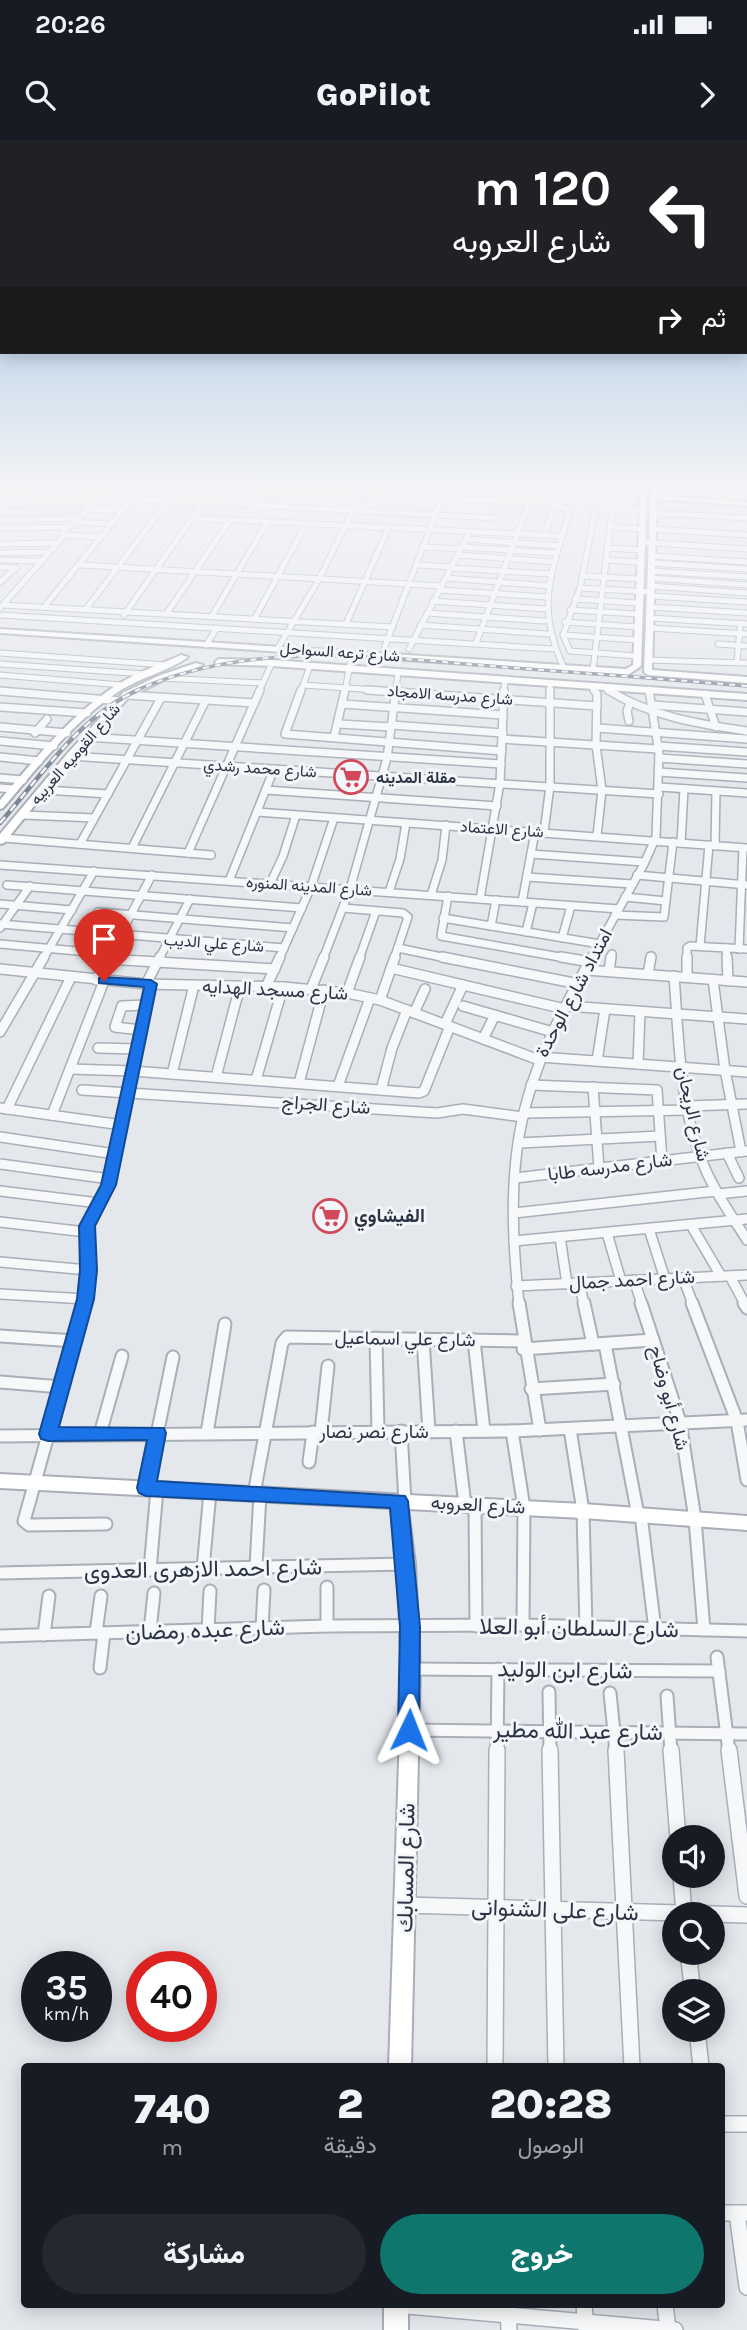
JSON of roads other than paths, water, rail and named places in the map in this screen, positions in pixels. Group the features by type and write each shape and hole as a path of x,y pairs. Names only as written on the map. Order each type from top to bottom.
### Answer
{"main road":[{"path":"637,656 639,586"},
{"path":"651,586 648,672 747,680"},
{"name":"شارع ترعه السواحل","path":"0,631 184,656"},
{"name":"شارع ترعه السواحل","path":"0,638 34,636 278,648 628,672 636,666 637,656"},
{"path":"199,666 186,662 184,656 210,646 223,654 219,662"},
{"name":"شارع القوميه العربيه","path":"1,803 66,733 103,699 122,685 184,656"},
{"name":"شارع ترعه السواحل","path":"199,666 219,662 272,663 747,697"},
{"name":"شارع القوميه العربيه","path":"2,840 70,756 124,698 161,678 199,666"},
{"name":"شارع العروبه","path":"0,1481 583,1511 747,1523"},
{"name":"شارع المسابك","path":"400,2063 411,1669 402,1501"},
{"path":"396,2308 396,2330"}],"street":[{"path":"1,606 19,586"},
{"path":"44,607 62,586"},
{"path":"86,609 103,586"},
{"path":"119,622 144,586"},
{"path":"167,613 185,586"},
{"path":"212,616 229,586"},
{"path":"254,618 271,586"},
{"path":"278,648 315,586"},
{"path":"346,624 363,586"},
{"path":"385,646 409,586"},
{"path":"427,586 547,597"},
{"path":"476,643 497,586"},
{"path":"550,586 545,621 553,649 564,668"},
{"path":"637,656 568,651 563,635 565,622 580,587 639,591 643,586"},
{"path":"679,586 721,600 747,602"},
{"path":"698,586 747,593"},
{"path":"715,632 721,611 722,586"},
{"path":"409,649 441,588"},
{"path":"593,670 603,589"},
{"path":"575,599 638,603"},
{"path":"433,601 545,609"},
{"path":"1,606 393,627"},
{"path":"650,607 747,613"},
{"path":"570,610 638,614"},
{"path":"427,613 545,621"},
{"path":"0,615 119,622 133,626 149,624 363,635 553,649"},
{"path":"650,618 744,624 737,662"},
{"path":"688,631 689,620"},
{"path":"565,622 638,627"},
{"path":"143,632 149,624"},
{"path":"420,625 548,634"},
{"path":"187,635 193,626"},
{"path":"210,646 217,628"},
{"path":"650,628 743,634"},
{"path":"236,638 241,629"},
{"path":"258,637 262,630"},
{"path":"305,642 309,633"},
{"path":"333,643 337,634"},
{"path":"359,646 363,635"},
{"path":"563,635 637,640"},
{"path":"437,650 441,641"},
{"path":"456,652 460,642"},
{"path":"483,652 487,644"},
{"path":"718,644 747,646"},
{"path":"505,664 513,646"},
{"path":"541,656 543,648"},
{"path":"0,653 166,665"},
{"path":"334,737 339,724 352,653"},
{"path":"648,660 747,663"},
{"path":"188,853 272,663"},
{"path":"0,664 145,674"},
{"path":"310,666 284,733 502,751"},
{"path":"311,989 350,889 387,758 398,672"},
{"path":"0,675 122,685"},
{"path":"161,678 263,683"},
{"path":"480,899 500,783 505,680"},
{"path":"544,832 550,786 550,683"},
{"path":"12,692 19,685"},
{"name":"شارع مدرسه الامجاد","path":"303,685 597,706"},
{"path":"597,836 603,790 596,745 597,686 630,703 716,727 747,731"},
{"path":"40,694 47,687"},
{"path":"1,688 28,695 254,703"},
{"path":"75,696 81,689"},
{"name":"امتداد شارع الوحدة","path":"540,1430 523,1345 516,1286 515,1178 523,1115 539,1058 655,841 660,791 659,751 649,690"},
{"path":"705,694 716,727"},
{"path":"80,844 162,698"},
{"path":"132,848 206,700"},
{"path":"629,721 627,711 630,703"},
{"path":"342,704 503,715"},
{"path":"0,707 87,713"},
{"path":"654,709 747,712"},
{"path":"0,739 19,718"},
{"path":"25,743 47,719"},
{"path":"339,724 391,726 659,751 747,764"},
{"path":"0,727 66,733"},
{"path":"597,728 747,739"},
{"path":"88,737 501,764"},
{"path":"0,739 54,746"},
{"path":"659,751 747,752"},
{"name":"شارع محمد رشدي","path":"70,756 603,790 684,789 747,793"},
{"path":"0,757 39,761"},
{"path":"0,766 9,758"},
{"path":"229,881 274,769"},
{"path":"659,772 747,778"},
{"path":"0,778 23,780"},
{"path":"0,788 14,789"},
{"path":"625,897 666,901 684,789"},
{"path":"45,790 108,794"},
{"path":"266,790 497,806"},
{"path":"700,946 716,791"},
{"name":"شارع الاعتماد","path":"257,812 745,848"},
{"path":"24,815 94,818"},
{"path":"270,884 283,856 296,815"},
{"path":"266,987 311,887 334,818"},
{"path":"389,892 400,859 406,823"},
{"path":"431,895 442,860 446,825"},
{"path":"522,902 535,832"},
{"path":"2,840 211,855"},
{"path":"687,978 687,948 700,946 743,949 745,848"},
{"path":"531,854 644,862"},
{"name":"شارع المدينه المنوره","path":"0,865 571,905 663,918 666,901"},
{"path":"0,1032 94,871"},
{"path":"52,1115 109,956 152,875"},
{"path":"637,875 744,885"},
{"path":"527,877 632,884"},
{"path":"7,885 302,908"},
{"path":"1,926 30,886"},
{"path":"448,897 441,936 609,971 747,982"},
{"path":"106,1524 26,1524 24,1519 86,1299 86,1232 110,1179 148,984 190,899"},
{"path":"491,926 496,900"},
{"path":"526,932 533,903"},
{"path":"0,904 72,910"},
{"path":"562,938 571,905"},
{"path":"338,1086 391,968 408,915 343,908"},
{"path":"347,993 376,911"},
{"path":"97,912 293,928"},
{"path":"443,918 600,944"},
{"name":"شارع علي الديب","path":"1,926 284,948"},
{"path":"0,944 157,962 275,969"},
{"path":"398,948 579,984"},
{"path":"726,948 728,981"},
{"path":"609,971 612,954"},
{"path":"648,974 651,957"},
{"path":"391,968 566,1008 747,1019"},
{"name":"شارع مسجد الهدايه","path":"0,969 148,984 283,987 347,993 411,1011 539,1058 747,1072"},
{"path":"71,976 4,1109 121,1125"},
{"name":"شارع الريحان","path":"674,976 681,1067 699,1156 717,1193 747,1240"},
{"path":"713,979 730,1105 744,1151"},
{"path":"172,1074 194,985"},
{"path":"70,1069 133,1071 422,1092 463,985"},
{"path":"216,1077 240,986"},
{"path":"256,1080 283,987"},
{"path":"381,1090 392,1048 425,989"},
{"path":"299,1083 324,990"},
{"path":"141,1030 115,1027 122,1006 146,1005"},
{"path":"463,1006 553,1032"},
{"path":"597,1061 605,1009"},
{"path":"638,1064 640,1012"},
{"path":"483,1039 495,1015"},
{"path":"98,1048 137,1049"},
{"path":"531,1085 657,1090 662,1161"},
{"path":"593,1087 599,1168"},
{"name":"شارع الجراج","path":"82,1090 437,1113 471,1110 523,1115 659,1111 747,1104"},
{"path":"519,1143 660,1136"},
{"path":"0,1137 116,1154"},
{"name":"شارع مدرسه طابا","path":"515,1178 744,1151"},
{"path":"727,1153 739,1178"},
{"path":"0,1164 110,1179"},
{"path":"0,1191 99,1203"},
{"path":"514,1213 747,1191"},
{"path":"514,1241 747,1219"},
{"path":"2,1225 86,1232"},
{"path":"691,1225 747,1308"},
{"path":"649,1229 665,1279"},
{"path":"607,1233 621,1281"},
{"path":"561,1237 566,1284"},
{"path":"0,1262 88,1270"},
{"name":"شارع احمد جمال","path":"516,1286 747,1275"},
{"path":"683,1278 742,1420 747,1480"},
{"name":"شارع أبو وضاح","path":"634,1280 680,1422 695,1519 704,1630"},
{"path":"579,1283 614,1384 639,1515 655,1630"},
{"path":"0,1294 86,1299"},
{"path":"207,1433 226,1324"},
{"path":"0,1336 75,1341"},
{"name":"شارع علي اسماعيل","path":"266,1432 282,1343 287,1337 474,1340 523,1345 653,1340"},
{"path":"376,1338 378,1431"},
{"path":"423,1339 429,1431"},
{"path":"474,1340 484,1431"},
{"path":"100,1434 122,1356"},
{"path":"150,1570 152,1489 157,1433 173,1357"},
{"path":"309,1462 328,1366"},
{"path":"0,1382 62,1387"},
{"path":"531,1389 614,1384"},
{"name":"شارع نصر نصار","path":"0,1436 512,1431 742,1420"},
{"path":"570,1429 583,1511 586,1628"},
{"path":"401,1431 402,1501"},
{"path":"456,1431 470,1505 476,1626"},
{"path":"512,1431 524,1508 523,1625"},
{"path":"256,1567 257,1494 266,1432"},
{"path":"203,1569 210,1492"},
{"name":"شارع احمد الازهرى العدوى","path":"0,1573 406,1564"},
{"path":"327,1587 327,1626"},
{"path":"262,1628 264,1590"},
{"path":"208,1629 210,1591"},
{"path":"150,1632 154,1593"},
{"path":"100,1668 101,1596"},
{"path":"44,1635 50,1597"},
{"name":"شارع السلطان أبو العلا","path":"410,1627 523,1625 747,1631"},
{"name":"شارع عبده رمضان","path":"0,1636 327,1626 410,1627"},
{"path":"717,1657 747,1896"},
{"name":"شارع ابن الوليد","path":"411,1669 719,1671"},
{"path":"495,2063 498,1669"},
{"path":"549,1692 556,2063"},
{"path":"610,1693 615,1731 632,2063"},
{"path":"667,1696 677,1825"},
{"name":"شارع عبد الله مطير","path":"409,1730 747,1734"},
{"name":"شارع على الشنوانى","path":"405,1905 662,1913"},
{"name":"شارع على الشنوانى","path":"725,1915 747,1915"},
{"path":"698,2042 701,2063"},
{"path":"725,2124 747,2124"},
{"path":"735,2213 747,2287"},
{"path":"453,2308 509,2317 585,2319 665,2329 665,2308"}],"railway":[{"path":"135,691 179,675 224,664 316,656 409,659 747,686"},
{"path":"0,823 80,731 117,701 138,690"}],"place":[{"name":"مقلة المدينه","path":"351,777"},
{"name":"الفيشاوي","path":"330,1216"}]}
